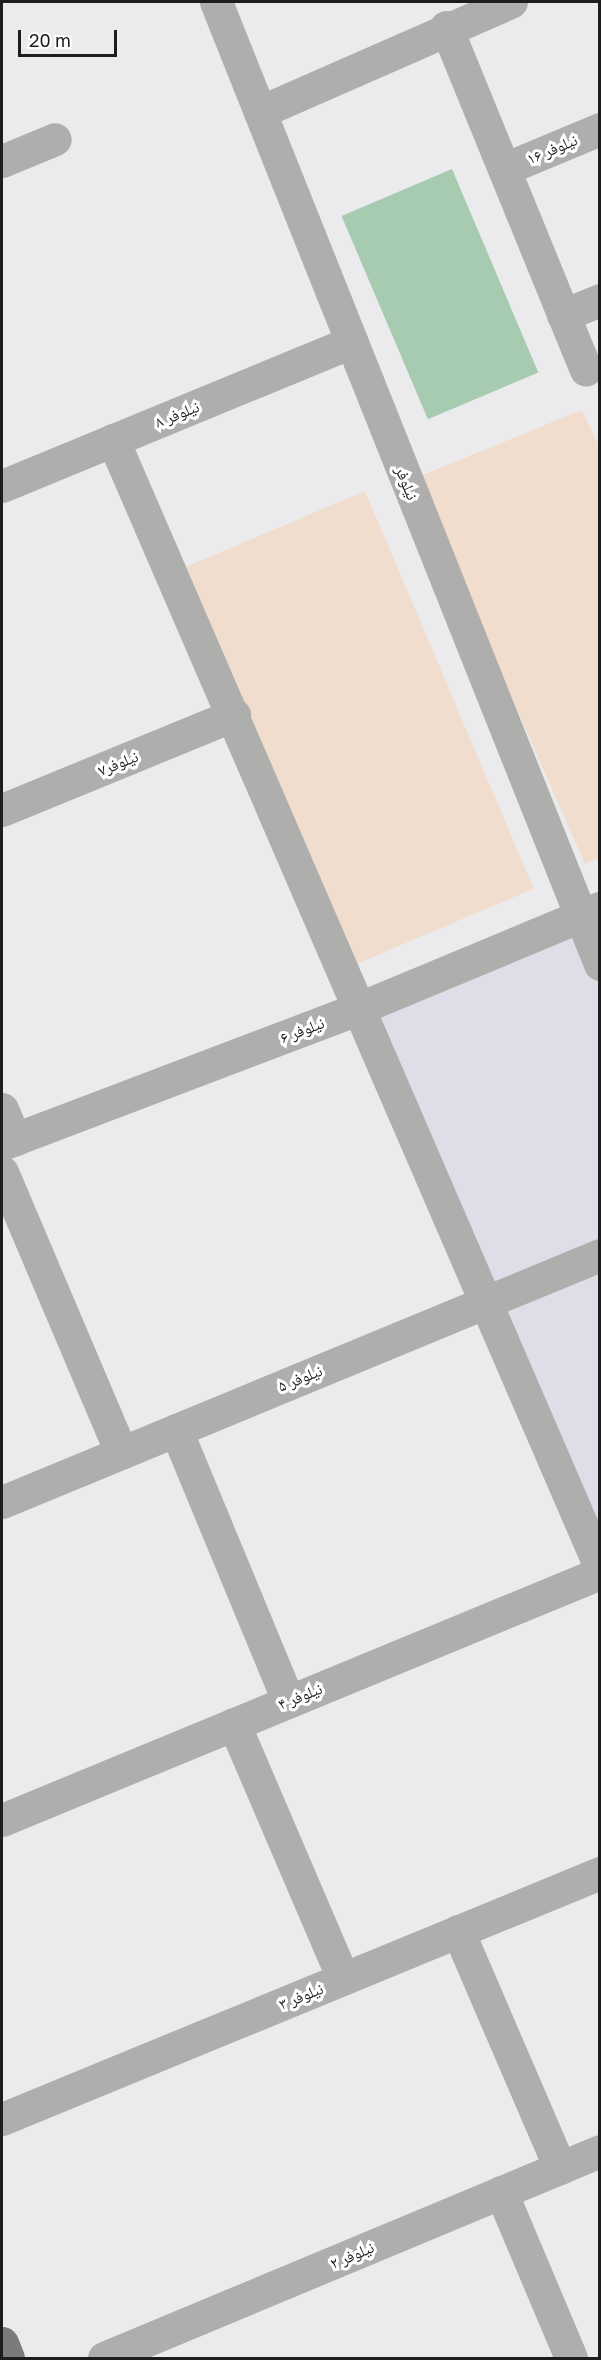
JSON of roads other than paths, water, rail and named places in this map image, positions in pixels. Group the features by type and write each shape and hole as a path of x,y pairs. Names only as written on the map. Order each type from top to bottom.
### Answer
{"main road":[{"path":"2,2343 8,2358"}],"street":[{"name":"نیلوفر","path":"216,2 351,342 590,912 600,964"},
{"path":"260,112 446,27 511,2"},
{"path":"446,27 586,370"},
{"name":"نیلوفر ۱۶","path":"504,169 600,129"},
{"path":"2,161 55,139"},
{"path":"563,315 600,300"},
{"name":"نیلوفر ۸","path":"2,486 351,342"},
{"path":"113,440 362,1007 600,1567"},
{"name":"نیلوفر۷","path":"2,810 234,715"},
{"name":"نیلوفر ۶","path":"8,1141 362,1007 590,912"},
{"path":"2,1109 8,1141"},
{"path":"2,1172 121,1452"},
{"name":"نیلوفر ۵","path":"2,1502 600,1255"},
{"path":"176,1430 288,1701"},
{"name":"نیلوفر ۴","path":"2,1820 600,1573"},
{"path":"234,1724 343,1978"},
{"name":"نیلوفر ۳","path":"2,2119 600,1872"},
{"path":"458,1931 560,2168"},
{"name":"نیلوفر ۲","path":"104,2358 600,2151"},
{"path":"501,2192 571,2358"}]}
